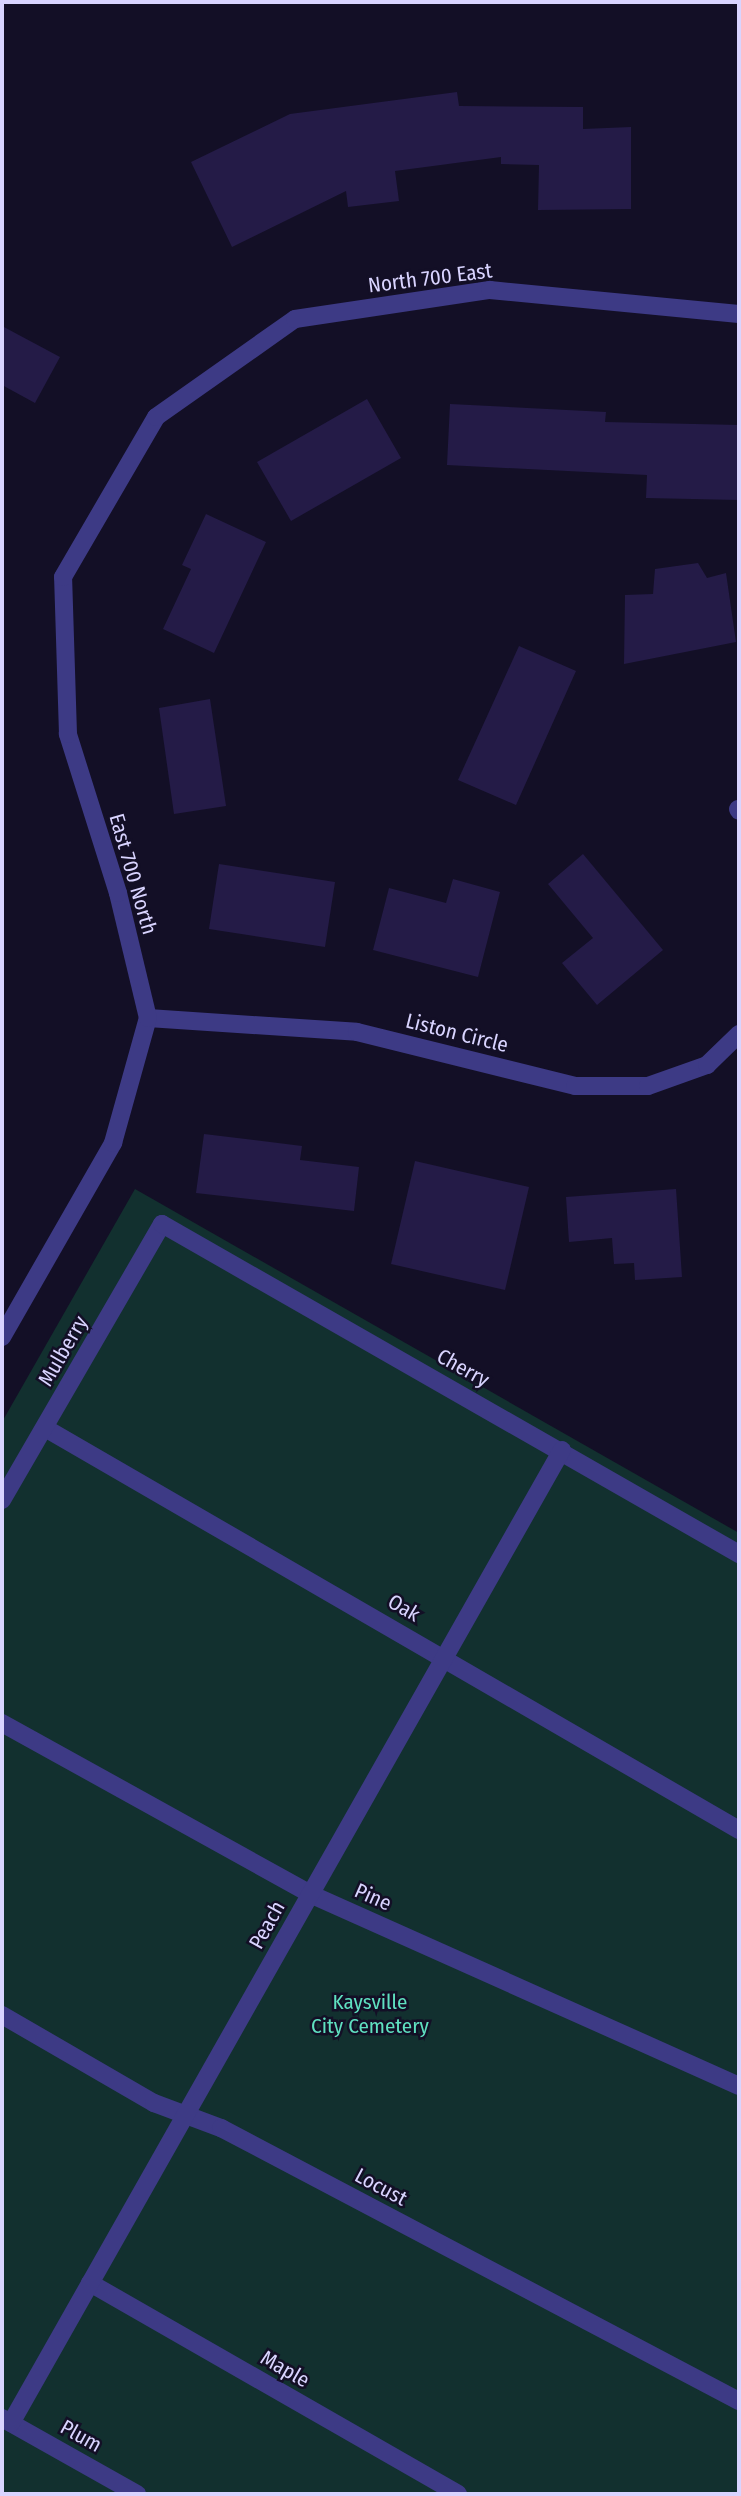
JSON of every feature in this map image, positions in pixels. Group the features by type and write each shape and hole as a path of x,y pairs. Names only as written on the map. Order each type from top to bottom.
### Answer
{"street":[{"name":"North 700 East","path":"156,417 295,319 490,290 739,314"},
{"name":"East 700 North","path":"2,1337 113,1143 148,1018 118,893 68,734 63,577 156,417"},
{"name":"Liston Circle","path":"148,1018 357,1032 575,1086 648,1086 707,1065 739,1034"},
{"name":"Mulberry","path":"2,1500 162,1224"},
{"name":"Cherry","path":"162,1224 562,1450 739,1554"},
{"name":"Oak","path":"45,1428 739,1830"},
{"name":"Peach","path":"6,2420 90,2283 562,1450"},
{"name":"Pine","path":"2,1723 310,1894 739,2085"},
{"name":"Locust","path":"2,2015 154,2103 187,2112 739,2401"},
{"name":"Maple","path":"90,2283 458,2494"},
{"name":"Plum","path":"6,2420 137,2494"}],"green space":[{"name":"Kaysville City Cemetery","path":"135,1189 739,1533 739,2494 2,2494 2,1422"}],"building":[{"path":"457,92 459,106 583,107 583,129 631,127 631,209 538,210 539,165 501,164 501,157 395,171 399,201 348,207 346,191 232,247 191,162 290,114"},
{"path":"2,326 60,357 35,403 2,385"},
{"path":"367,399 401,458 291,521 257,462"},
{"path":"450,404 606,412 605,422 739,425 739,500 646,498 647,475 447,465"},
{"path":"206,514 266,542 214,653 163,629 191,569 182,565"},
{"path":"698,563 707,578 726,573 736,642 624,664 625,595 653,594 655,569"},
{"path":"519,646 576,671 516,805 458,780"},
{"path":"210,699 226,806 174,814 159,708"},
{"path":"583,854 663,950 597,1005 562,963 593,938 548,884"},
{"path":"219,864 335,882 325,947 209,929"},
{"path":"453,879 500,892 478,977 373,950 389,888 446,903"},
{"path":"204,1134 302,1146 300,1160 359,1167 354,1211 196,1193"},
{"path":"415,1161 529,1187 505,1290 391,1264"},
{"path":"676,1189 682,1277 635,1280 634,1263 614,1264 612,1238 569,1242 566,1197"}]}
